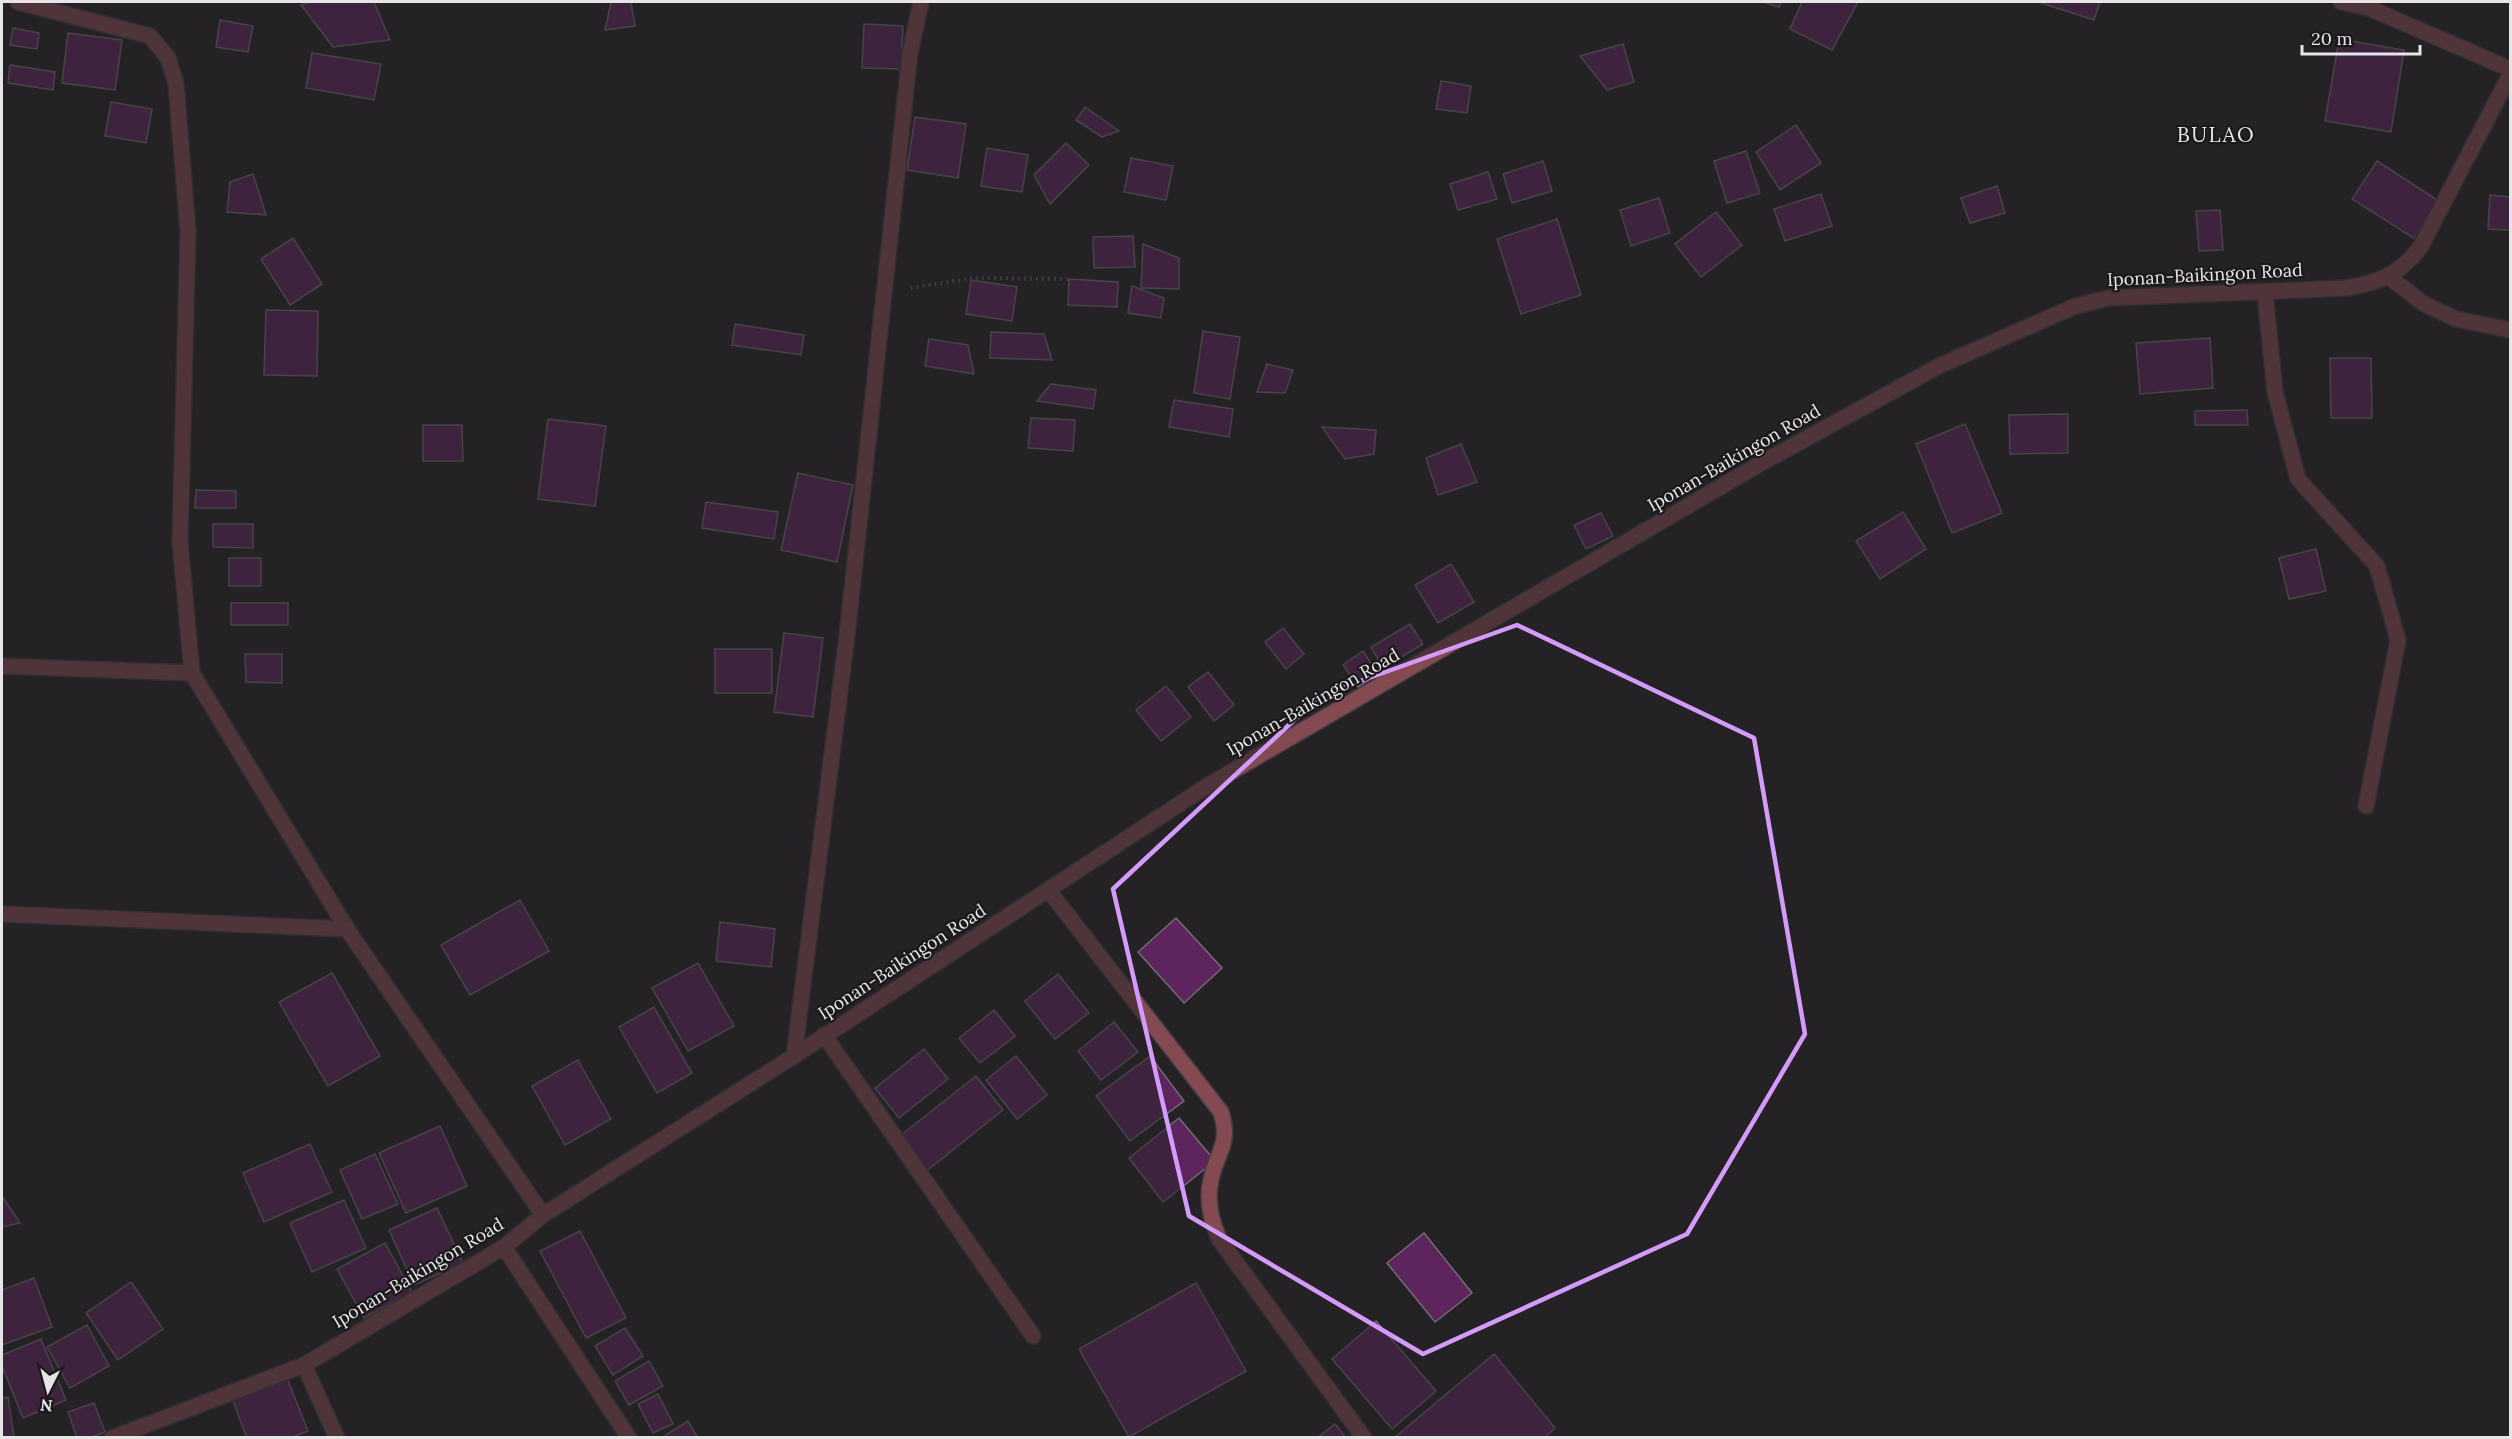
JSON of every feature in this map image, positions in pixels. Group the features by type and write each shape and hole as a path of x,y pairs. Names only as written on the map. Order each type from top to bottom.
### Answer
{"street":[{"path":"18,2 150,36 168,58 176,84 188,231 180,543 192,672 347,929 543,1215"},
{"path":"794,1056 848,627 910,53 921,2"},
{"path":"2341,2 2369,8 2511,69"},
{"name":"Iponan-Baikingon Road","path":"112,1437 303,1365 504,1247 543,1215 794,1056 1207,786 1765,461 1939,366 2073,307 2108,298 2346,288 2370,284 2389,277 2408,264 2421,246 2511,75"},
{"path":"2389,277 2424,304 2456,319 2511,330"},
{"path":"2265,292 2275,392 2298,479 2377,567 2398,640 2366,806"},
{"path":"2,666 192,672"},
{"path":"1049,891 1221,1113 1226,1130 1210,1180 1209,1206 1219,1239 1364,1437"},
{"path":"2,914 347,929"},
{"path":"824,1035 1033,1336"},
{"path":"504,1247 629,1437"},
{"path":"303,1365 337,1437"}],"path":[{"path":"884,292 973,278 1069,279"}],"highlighted area":[{"path":"1517,625 1754,738 1805,1034 1687,1234 1423,1354 1189,1216 1113,889 1321,695"}],"building":[{"path":"310,2 374,2 390,40 333,47 301,5"},
{"path":"611,2 631,2 635,26 605,30"},
{"path":"1763,2 1781,2 1779,7"},
{"path":"1802,2 1858,2 1832,50 1790,29"},
{"path":"2038,2 2100,2 2094,20"},
{"path":"220,20 253,26 248,52 216,47"},
{"path":"864,24 903,26 901,69 862,68"},
{"path":"13,28 39,33 37,49 10,45"},
{"path":"68,33 122,40 115,90 62,83"},
{"path":"2339,39 2404,50 2391,132 2325,121"},
{"path":"1623,44 1634,82 1607,90 1580,56"},
{"path":"312,53 381,64 374,100 306,88"},
{"path":"10,65 55,72 53,90 8,83"},
{"path":"1441,81 1471,86 1467,113 1436,109"},
{"path":"111,102 152,109 146,143 105,136"},
{"path":"1085,107 1119,131 1102,137 1076,120"},
{"path":"915,117 966,124 958,178 907,170"},
{"path":"1796,125 1821,163 1780,190 1756,152"},
{"path":"1066,143 1089,165 1050,204 1034,175"},
{"path":"987,148 1028,155 1022,192 981,186"},
{"path":"1746,151 1760,193 1727,203 1714,161"},
{"path":"1131,158 1173,166 1166,200 1124,192"},
{"path":"1543,161 1552,191 1512,203 1503,174"},
{"path":"2377,161 2439,201 2415,239 2352,199"},
{"path":"1488,172 1497,199 1458,210 1450,184"},
{"path":"253,174 266,215 227,212 230,182"},
{"path":"1997,186 2005,213 1970,223 1961,198"},
{"path":"1821,194 1832,226 1785,241 1774,209"},
{"path":"2490,195 2510,197 2510,230 2488,229"},
{"path":"1659,198 1670,233 1631,246 1620,210"},
{"path":"2220,210 2223,250 2199,251 2196,211"},
{"path":"1716,212 1742,245 1701,277 1675,244"},
{"path":"1557,219 1581,295 1521,314 1497,239"},
{"path":"1133,236 1135,267 1094,268 1093,237"},
{"path":"293,238 322,284 290,305 261,259"},
{"path":"1143,244 1179,258 1179,289 1141,288"},
{"path":"1069,279 1118,282 1117,307 1068,305"},
{"path":"971,280 1017,287 1012,321 966,314"},
{"path":"1132,286 1164,298 1161,318 1128,313"},
{"path":"266,310 318,311 317,376 264,375"},
{"path":"735,324 804,335 801,355 732,345"},
{"path":"1203,331 1240,337 1230,399 1194,393"},
{"path":"991,332 1044,334 1052,360 990,358"},
{"path":"2210,338 2213,388 2140,394 2136,343"},
{"path":"929,339 968,345 974,374 925,366"},
{"path":"2330,358 2371,358 2372,418 2331,418"},
{"path":"1267,364 1293,370 1285,393 1257,392"},
{"path":"1051,384 1096,390 1093,409 1037,401"},
{"path":"1174,400 1233,409 1229,437 1169,427"},
{"path":"2247,410 2248,425 2195,425 2195,411"},
{"path":"2068,414 2068,453 2010,454 2009,415"},
{"path":"1031,418 1075,420 1073,451 1028,448"},
{"path":"548,419 606,426 595,506 538,499"},
{"path":"1965,424 2002,513 1952,533 1916,444"},
{"path":"423,425 462,425 463,461 423,461"},
{"path":"1322,427 1376,430 1374,454 1345,459"},
{"path":"1461,444 1477,482 1438,495 1426,458"},
{"path":"798,473 853,485 837,562 781,550"},
{"path":"196,490 236,491 236,508 195,508"},
{"path":"706,502 778,512 774,539 702,528"},
{"path":"1903,512 1926,549 1880,579 1856,541"},
{"path":"1601,513 1613,536 1586,549 1574,525"},
{"path":"213,524 253,524 253,548 213,547"},
{"path":"2316,549 2326,591 2289,599 2279,558"},
{"path":"229,558 261,558 261,586 229,586"},
{"path":"1451,564 1474,602 1438,623 1415,585"},
{"path":"231,603 288,603 288,625 231,625"},
{"path":"1410,624 1423,644 1383,668 1371,647"},
{"path":"1283,628 1304,654 1286,669 1265,642"},
{"path":"784,633 823,638 813,717 774,712"},
{"path":"715,649 772,649 772,693 715,693"},
{"path":"1363,651 1378,674 1358,687 1343,665"},
{"path":"245,654 282,654 282,683 246,682"},
{"path":"1208,672 1234,705 1214,721 1188,687"},
{"path":"1166,686 1191,717 1161,741 1136,710"},
{"path":"520,900 549,951 470,995 441,945"},
{"path":"1176,918 1222,968 1184,1003 1138,952"},
{"path":"720,922 775,929 771,967 716,961"},
{"path":"698,963 734,1026 688,1051 652,988"},
{"path":"332,973 380,1056 328,1086 279,1002"},
{"path":"1058,974 1089,1013 1055,1039 1025,1001"},
{"path":"654,1007 692,1073 657,1093 619,1027"},
{"path":"994,1010 1015,1036 980,1063 959,1038"},
{"path":"1114,1022 1138,1052 1101,1080 1078,1051"},
{"path":"924,1049 948,1079 899,1118 875,1088"},
{"path":"1016,1056 1047,1095 1017,1119 986,1080"},
{"path":"1150,1056 1184,1101 1130,1141 1096,1096"},
{"path":"578,1060 611,1119 565,1145 532,1086"},
{"path":"976,1076 1003,1110 924,1173 896,1139"},
{"path":"1179,1118 1215,1161 1163,1202 1129,1158"},
{"path":"440,1126 467,1186 406,1213 379,1153"},
{"path":"310,1144 332,1192 264,1222 243,1173"},
{"path":"375,1154 398,1204 362,1219 340,1170"},
{"path":"2,1196 20,1223 2,1227"},
{"path":"344,1200 366,1248 312,1272 290,1223"},
{"path":"437,1208 463,1263 414,1285 389,1230"},
{"path":"580,1231 626,1318 586,1338 540,1251"},
{"path":"1424,1233 1472,1293 1435,1322 1387,1263"},
{"path":"385,1243 412,1292 364,1318 337,1269"},
{"path":"34,1278 52,1327 2,1345 2,1290"},
{"path":"131,1282 163,1329 118,1360 86,1313"},
{"path":"1196,1283 1246,1371 1129,1437 1079,1349"},
{"path":"1376,1321 1436,1391 1392,1429 1332,1359"},
{"path":"87,1325 109,1366 70,1388 47,1347"},
{"path":"625,1328 643,1356 613,1375 595,1346"},
{"path":"41,1339 66,1400 23,1418 2,1366 2,1355"},
{"path":"1494,1354 1555,1428 1544,1438 1394,1438"},
{"path":"649,1361 663,1386 629,1405 615,1381"},
{"path":"287,1378 308,1431 290,1438 247,1438 232,1398"},
{"path":"658,1394 673,1424 653,1433 638,1404"},
{"path":"8,1397 14,1438 2,1438 2,1398"},
{"path":"94,1403 105,1432 89,1438 77,1438 68,1412"},
{"path":"688,1421 698,1438 661,1438"},
{"path":"1335,1424 1346,1438 1317,1438"}],"district":[{"name":"BULAO","path":"2216,135"}]}
